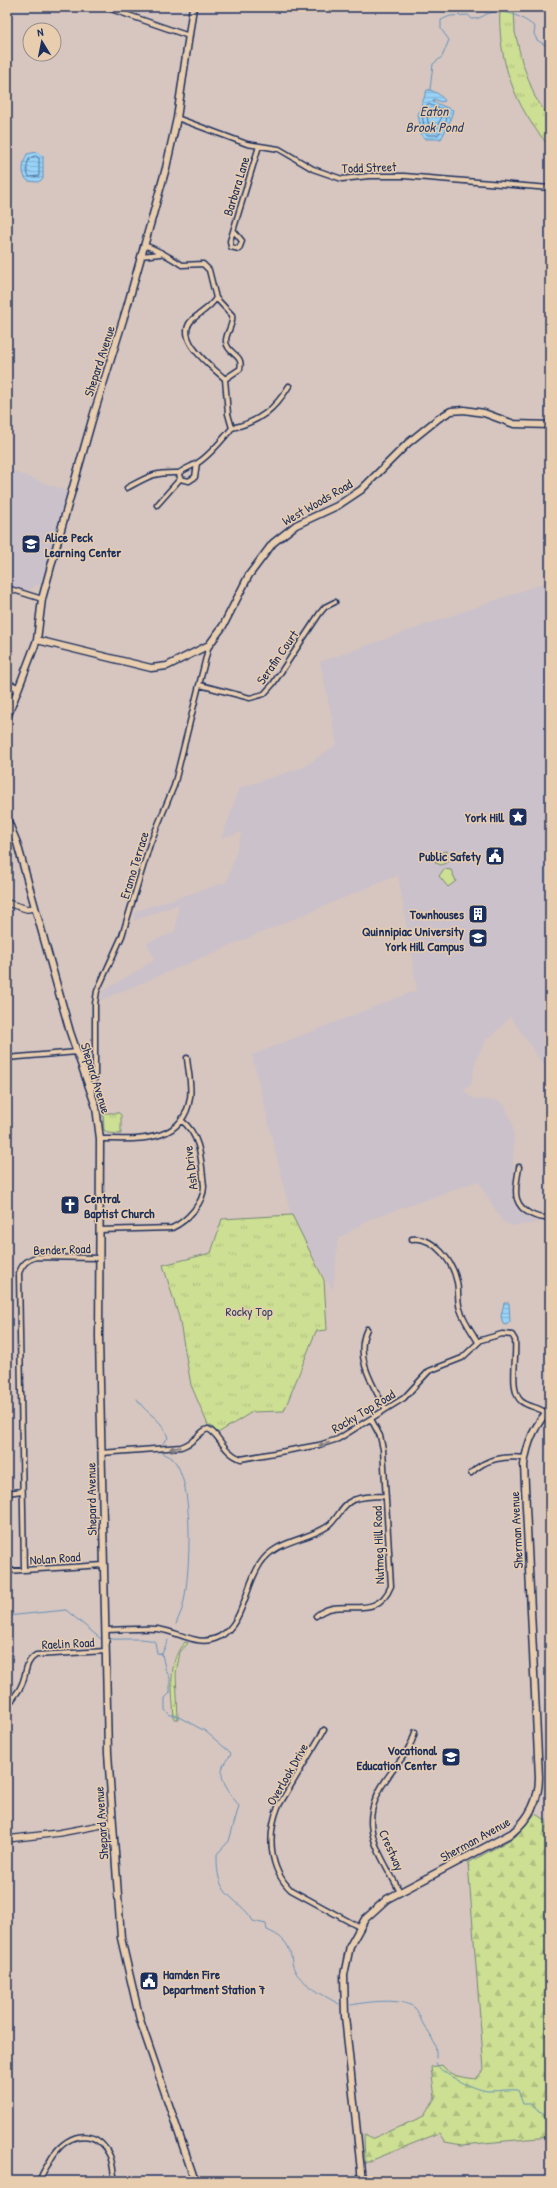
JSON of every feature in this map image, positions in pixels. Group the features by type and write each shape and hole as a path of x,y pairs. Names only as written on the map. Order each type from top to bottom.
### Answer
{"main road":[{"name":"Shepard Avenue","path":"7,718 37,640 42,599 77,473 142,256 177,118 193,7"},
{"name":"West Woods Road","path":"37,640 154,668 168,666 209,645 221,631 249,575 274,543 296,525 337,506 361,490 408,443 439,418 451,411 464,410 484,413 514,424 550,425"},
{"name":"Shepard Avenue","path":"7,819 17,843 76,1052 98,1114 100,1139 99,1258 101,1452 108,1764 121,1938 128,1976 140,2020 195,2181"},
{"name":"Sherman Avenue","path":"362,2181 347,2038 344,1984 348,1953 359,1927 378,1906 400,1892 512,1833 528,1817 535,1801 539,1777 525,1458 531,1436 548,1411"}],"street":[{"path":"105,7 189,36"},
{"name":"Todd Street","path":"177,118 234,140 285,151 313,169 342,180 379,176 444,178 550,188"},
{"name":"Barbara Lane","path":"234,231 259,146"},
{"path":"144,245 160,254 171,257 182,265 199,264 207,266 212,279 216,298 232,315 231,329 226,343 228,349 238,356 241,364 240,369 224,379"},
{"path":"142,256 160,254"},
{"path":"216,298 212,306 192,320 187,330 188,340 192,348 224,379 228,414 232,428"},
{"path":"127,488 155,473 179,473 188,466 197,463 210,453 232,428 246,425 274,407 289,386"},
{"path":"180,479 189,481 195,477 197,463"},
{"path":"158,505 180,479 179,473"},
{"path":"7,588 42,599"},
{"name":"Serafin Court","path":"200,685 250,698 264,694 273,684 320,613 325,607 335,602"},
{"name":"Eramo Terrace","path":"91,1092 95,1077 97,991 122,936 150,844 174,786 209,645"},
{"path":"7,683 18,688"},
{"path":"7,902 27,908 35,908"},
{"path":"7,1058 76,1052"},
{"path":"100,1139 157,1137 173,1129 182,1120 190,1098 187,1058"},
{"name":"Ash Drive","path":"99,1230 172,1228 178,1226 200,1203 204,1192 204,1186 198,1141 192,1129 182,1120"},
{"path":"519,1167 516,1195 518,1203 531,1214 540,1218 550,1218"},
{"path":"412,1239 420,1239 434,1246 451,1265 457,1284 460,1309 478,1342"},
{"name":"Bender Road","path":"24,1570 19,1273 22,1266 29,1260 36,1257 99,1258"},
{"path":"367,1329 361,1342 361,1355 385,1408"},
{"name":"Rocky Top Road","path":"101,1452 181,1447 193,1442 204,1430 208,1428 212,1430 226,1450 238,1458 248,1459 325,1444 344,1436 385,1408 404,1398 429,1371 462,1358 478,1342 502,1334 512,1335 516,1345 515,1394 522,1402 548,1411"},
{"name":"Nutmeg Hill Road","path":"316,1616 326,1610 370,1607 380,1603 388,1593 392,1576 382,1443 371,1419"},
{"path":"471,1473 485,1462 492,1459 525,1458"},
{"path":"7,1493 22,1491"},
{"path":"105,1630 156,1629 200,1641 219,1637 226,1632 234,1622 260,1564 269,1553 281,1546 308,1536 327,1526 353,1500 366,1497 386,1496"},
{"name":"Nolan Road","path":"7,1572 104,1565"},
{"name":"Raelin Road","path":"12,1700 21,1687 30,1658 36,1655 106,1651"},
{"name":"Overlook Drive","path":"324,1730 278,1807 273,1819 271,1833 275,1870 282,1881 291,1890 359,1927"},
{"name":"Crestway","path":"400,1892 375,1843 370,1820 371,1809 381,1786 412,1744 415,1732"},
{"path":"7,1839 59,1833 112,1824"},
{"path":"40,2181 56,2150 65,2141 77,2136 88,2136 101,2143 110,2155 115,2181"}],"shaded area":[{"name":"Alice Peck Learning Center","path":"7,469 69,492 45,580 29,590 20,590 7,586"},
{"name":"Quinnipiac University York Hill Campus","path":"550,581 550,607 545,625 550,642 550,1074 510,1016 503,1025 486,1040 476,1060 471,1085 463,1090 472,1098 498,1101 505,1106 512,1123 514,1138 512,1200 519,1211 531,1220 540,1223 512,1226 502,1221 478,1181 368,1220 338,1239 333,1291 292,1220 252,1055 417,990 398,875 101,1000 103,991 155,960 147,943 175,932 179,904 133,921 136,911 227,882 242,832 222,838 239,788 304,767 337,744 320,662"}],"green space":[{"path":"500,7 514,7 515,32 522,62 535,97 550,119 550,147 527,116 511,82 505,64 502,45"},
{"path":"447,851 448,862 441,865 436,863 434,854"},
{"path":"444,869 451,870 456,881 448,887 439,876"},
{"path":"103,1113 119,1113 121,1115 121,1134 108,1133 104,1130"},
{"name":"Rocky Top","path":"292,1215 324,1280 327,1330 316,1331 284,1411 252,1412 218,1433 208,1425 191,1385 179,1317 163,1265 211,1253 222,1219"},
{"path":"185,1642 188,1643 180,1652 176,1673 178,1719 174,1719 172,1689 173,1669 179,1650"},
{"path":"535,1814 546,1820 550,1846 550,2137 462,2145 445,2142 439,2133 365,2163 364,2134 371,2139 424,2116 435,2098 431,2067 442,2065 453,2074 461,2077 476,2079 484,2069 468,1863 515,1837"}],"water":[{"name":"Eaton Brook Pond","path":"427,90 437,93 445,101 441,102 434,99 433,102 453,110 449,124 441,139 426,139 422,136 418,114"},
{"path":"36,152 43,156 43,179 38,182 28,181 23,172 24,161 27,154"},
{"path":"504,1303 509,1303 510,1322 506,1325 503,1324 501,1316"}],"waterway":[{"path":"483,7 486,13"},
{"path":"430,90 433,64 442,57 449,40 441,29 441,20 450,16 468,15 472,19 493,12 506,12 525,20 535,27 534,34 537,40 550,48"},
{"path":"137,1399 141,1405 162,1425 168,1438 162,1444"},
{"path":"161,1452 172,1458 179,1469 184,1485 189,1526 186,1587 183,1607 176,1624"},
{"path":"7,1616 66,1610 101,1639"},
{"path":"110,1639 140,1639 155,1642 157,1653 162,1654 165,1668 170,1678 170,1693 165,1698 165,1710 170,1715 175,1715 205,1731 230,1752 231,1755 225,1762 222,1775 226,1787 239,1806 229,1841 217,1854 217,1869 222,1887 228,1895 247,1912 253,1921 266,1924 267,1930 276,1934 286,1943 290,1951 292,1964 298,1976 327,1998 339,2004"},
{"path":"162,1654 168,1640"},
{"path":"351,2005 393,2001 402,2002 415,2008 434,2041 436,2058"},
{"path":"436,2063 444,2072 460,2082 478,2089 485,2091 518,2090 523,2104 531,2104 550,2119"}],"place":[{"name":"Alice Peck Learning Center","path":"31,544"},
{"name":"York Hill","path":"518,817"},
{"name":"Public Safety","path":"495,856"},
{"name":"Townhouses","path":"478,914"},
{"name":"Quinnipiac University York Hill Campus","path":"478,938"},
{"name":"Central Baptist Church","path":"70,1205"},
{"name":"Vocational Education Center","path":"451,1757"},
{"name":"Hamden Fire Department Station 7","path":"149,1981"}]}
